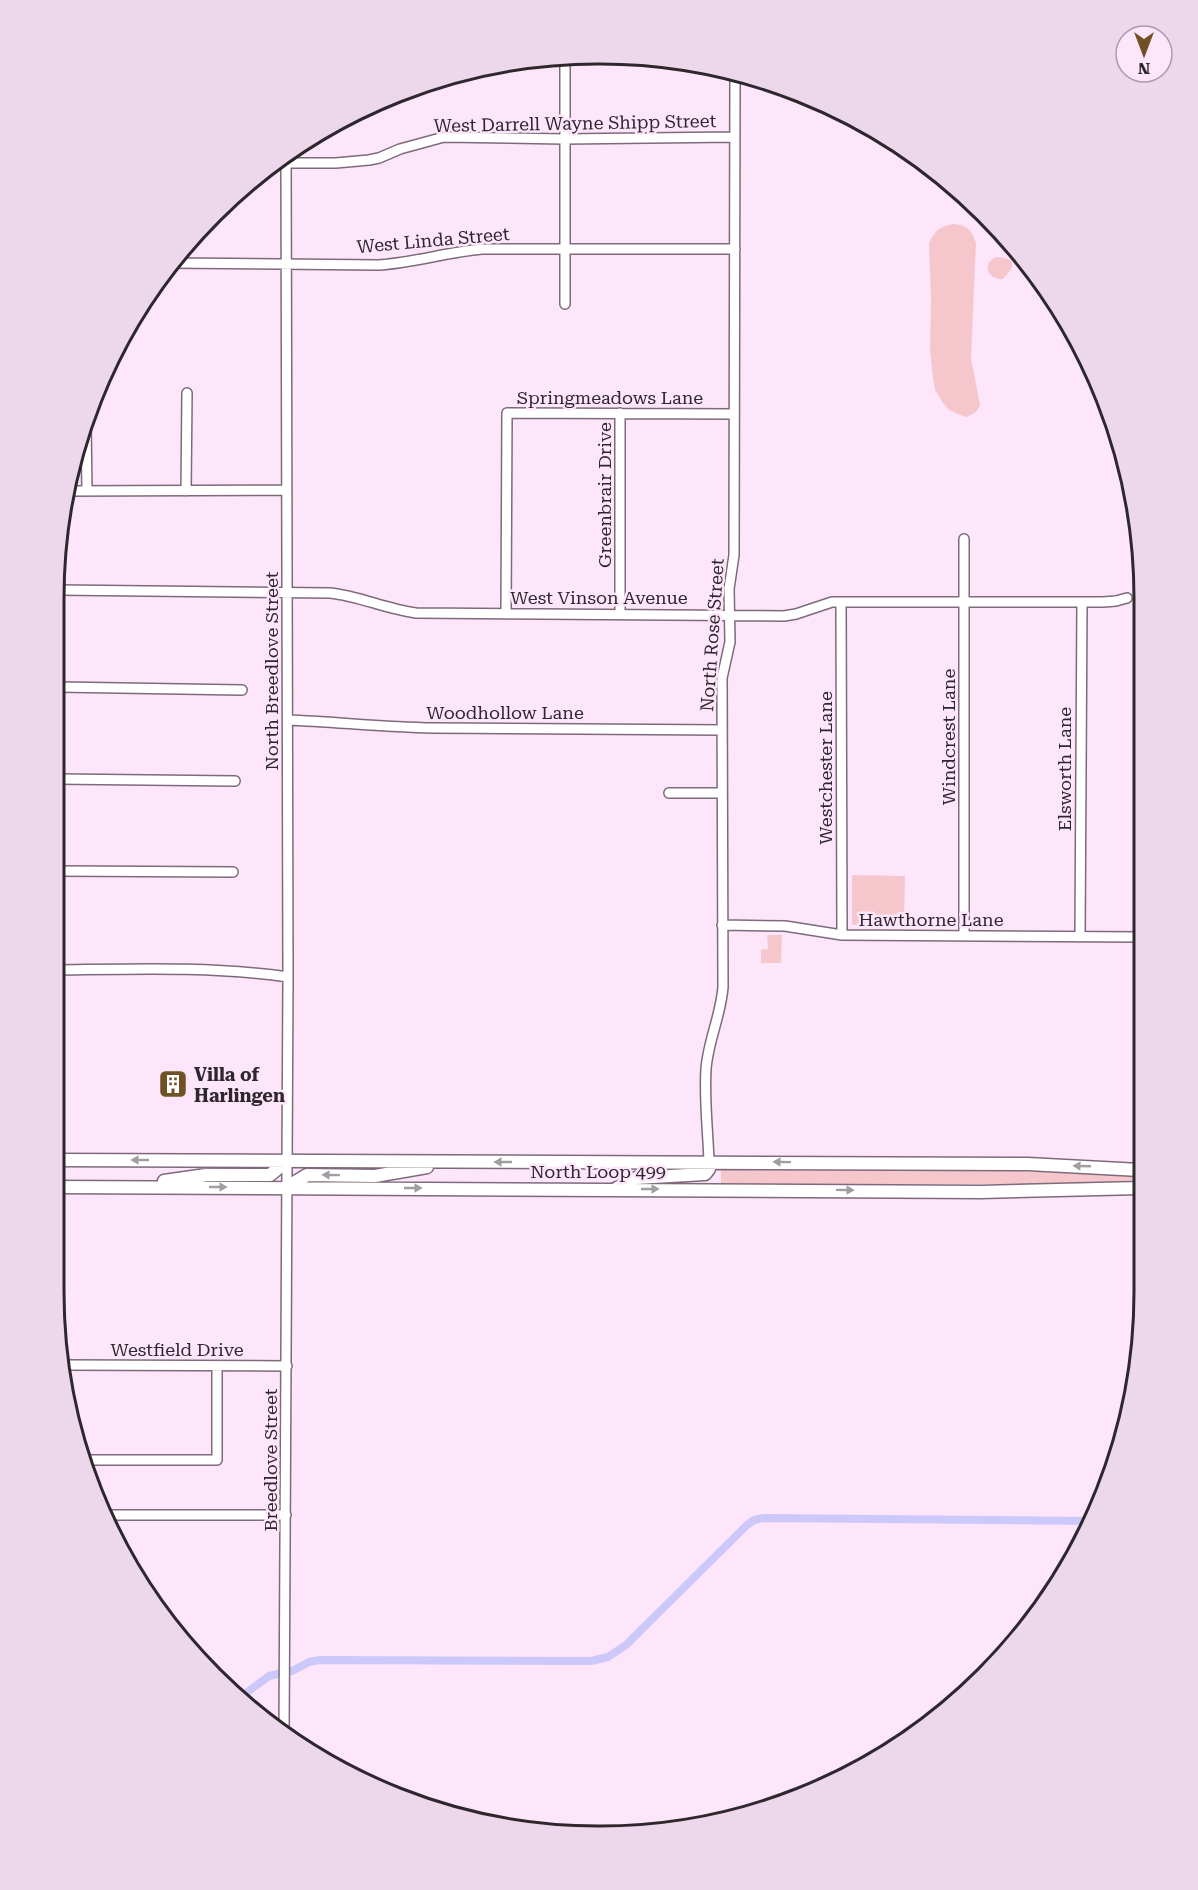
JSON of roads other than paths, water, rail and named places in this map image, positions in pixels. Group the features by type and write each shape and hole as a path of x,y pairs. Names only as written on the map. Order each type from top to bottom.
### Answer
{"main road":[{"name":"North Loop 499","path":"64,1160 1028,1164 1134,1170"},
{"path":"130,1187 206,1175 270,1175 287,1161"},
{"path":"287,1187 306,1175 375,1176 452,1162"},
{"path":"616,1189 636,1178 705,1174 709,1169 709,1162"},
{"name":"North Loop 499","path":"64,1187 981,1192 1134,1188"}],"street":[{"path":"565,66 563,249 565,304"},
{"name":"North Rose Street","path":"709,1162 706,1070 711,1040 722,1003 722,678 730,642 729,589 734,555 735,82"},
{"name":"West Darrell Wayne Shipp Street","path":"294,161 336,163 369,160 400,149 444,138 564,139 734,136"},
{"name":"North Breedlove Street","path":"283,168 286,264 288,720 287,1187"},
{"name":"West Linda Street","path":"183,264 394,264 466,251 735,249"},
{"path":"186,492 188,393"},
{"name":"Springmeadows Lane","path":"506,614 507,413 734,414"},
{"name":"Greenbrair Drive","path":"620,413 620,614"},
{"path":"86,450 87,491"},
{"path":"76,491 286,490"},
{"name":"Windcrest Lane","path":"964,539 964,935"},
{"name":"West Vinson Avenue","path":"65,590 338,594 416,613 506,614 784,616 832,602 1082,602 1116,601 1127,598"},
{"name":"Westchester Lane","path":"841,602 842,935"},
{"name":"Elsworth Lane","path":"1080,937 1082,602"},
{"path":"64,687 242,690"},
{"name":"Woodhollow Lane","path":"288,720 350,722 410,728 722,730"},
{"path":"64,779 236,781"},
{"path":"669,793 722,793"},
{"path":"64,871 233,872"},
{"name":"Hawthorne Lane","path":"722,925 785,926 842,935 1134,937"},
{"path":"64,970 211,969 288,977"},
{"name":"Breedlove Street","path":"284,1722 287,1187"},
{"name":"Westfield Drive","path":"70,1365 287,1366"},
{"path":"92,1460 217,1460 217,1366"},
{"path":"114,1515 286,1515"}],"waterway":[{"path":"247,1693 269,1676 292,1671 309,1662 320,1660 591,1661 608,1657 626,1645 754,1520 764,1518 1081,1521"}],"place":[{"name":"Villa of Harlingen","path":"173,1084"}]}
